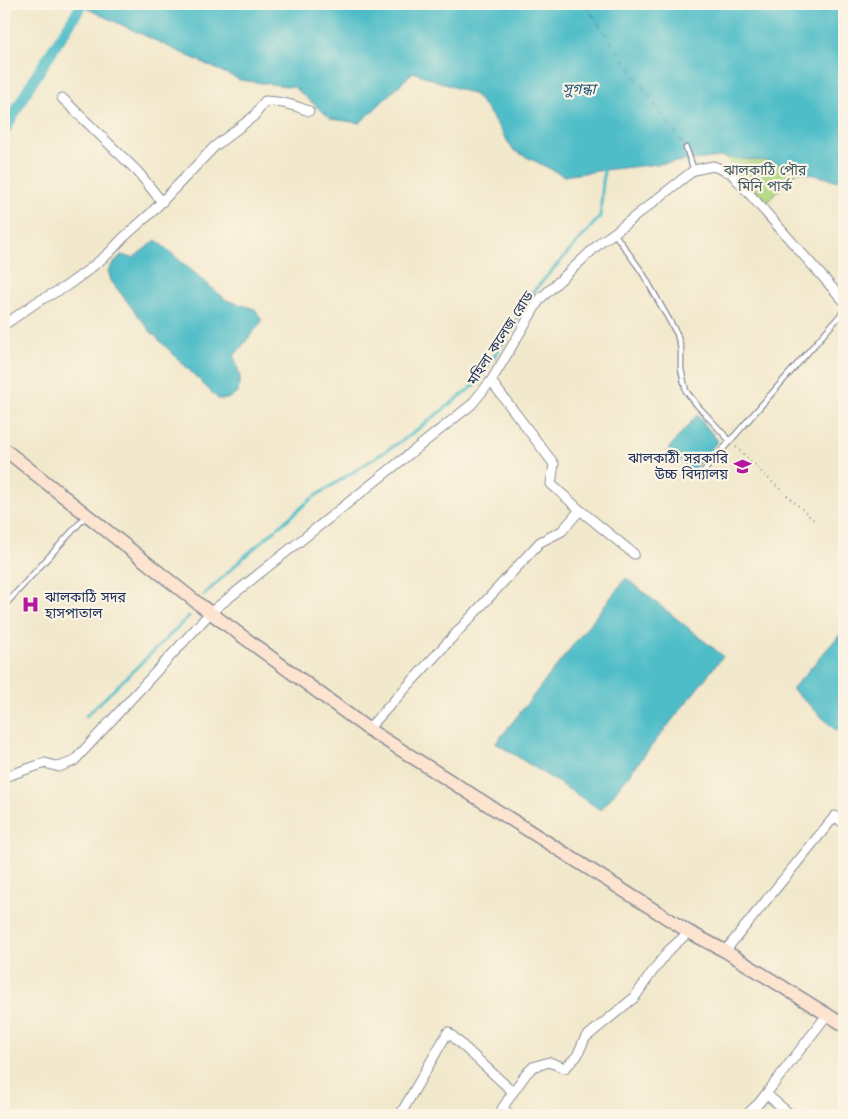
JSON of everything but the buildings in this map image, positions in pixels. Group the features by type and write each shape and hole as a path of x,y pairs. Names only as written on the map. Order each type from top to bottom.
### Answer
{"main road":[{"path":"4,448 200,605 368,729 689,932 725,951 844,1025"}],"street":[{"path":"62,98 138,172 162,202"},
{"path":"4,325 37,302 65,287 109,253 152,213 214,148 254,116 265,101 278,101 309,111"},
{"path":"694,170 713,166 731,173 844,301"},
{"name":"মহিলা কলেজ রোড","path":"4,777 45,763 59,768 74,761 211,612 471,405 491,381 540,299 601,242 694,170"},
{"path":"491,381 554,464 551,484 634,554"},
{"path":"368,729 540,542 562,531 580,510"},
{"path":"725,951 835,816 844,824"},
{"path":"511,1115 499,1112 526,1074 534,1067 549,1062 566,1068 577,1056 585,1038 635,996 668,951 689,932"},
{"path":"746,1115 759,1103 827,1015"},
{"path":"400,1115 448,1032 513,1092"},
{"path":"766,1094 791,1115"}],"lane":[{"path":"686,148 694,170"},
{"path":"614,233 642,272 678,334 681,349 681,370 686,391 730,441"},
{"path":"703,472 844,311"},
{"path":"4,606 87,515"}],"path":[{"path":"730,441 816,522"}],"green space":[{"name":"ঝালকাঠি পৌর মিনি পার্ক","path":"726,157 769,161 798,171 765,204 732,168"}],"water":[{"name":"সুগন্ধা","path":"77,4 844,4 844,182 798,171 769,161 721,157 564,176 513,150 489,112 475,95 413,72 360,123 331,119 294,87 240,80"},
{"path":"156,240 226,300 255,309 262,321 234,356 240,377 238,393 227,399 218,399 151,332 111,281 108,270 121,255 133,258"},
{"path":"697,415 718,441 692,471 668,449"},
{"path":"626,578 723,656 601,810 496,743"},
{"path":"844,630 844,738 792,689"}],"waterway":[{"path":"4,132 29,87 81,6"},
{"path":"204,595 244,557 311,499 409,436 476,384 505,340 530,295 600,217 604,170"},
{"path":"86,716 189,616"}],"ferry route":[{"path":"585,4 685,147"}],"place":[{"name":"ঝালকাঠী সরকারি উচ্চ বিদ্যালয়","path":"742,466"},
{"name":"ঝালকাঠি সদর হাসপাতাল","path":"31,605"}]}
